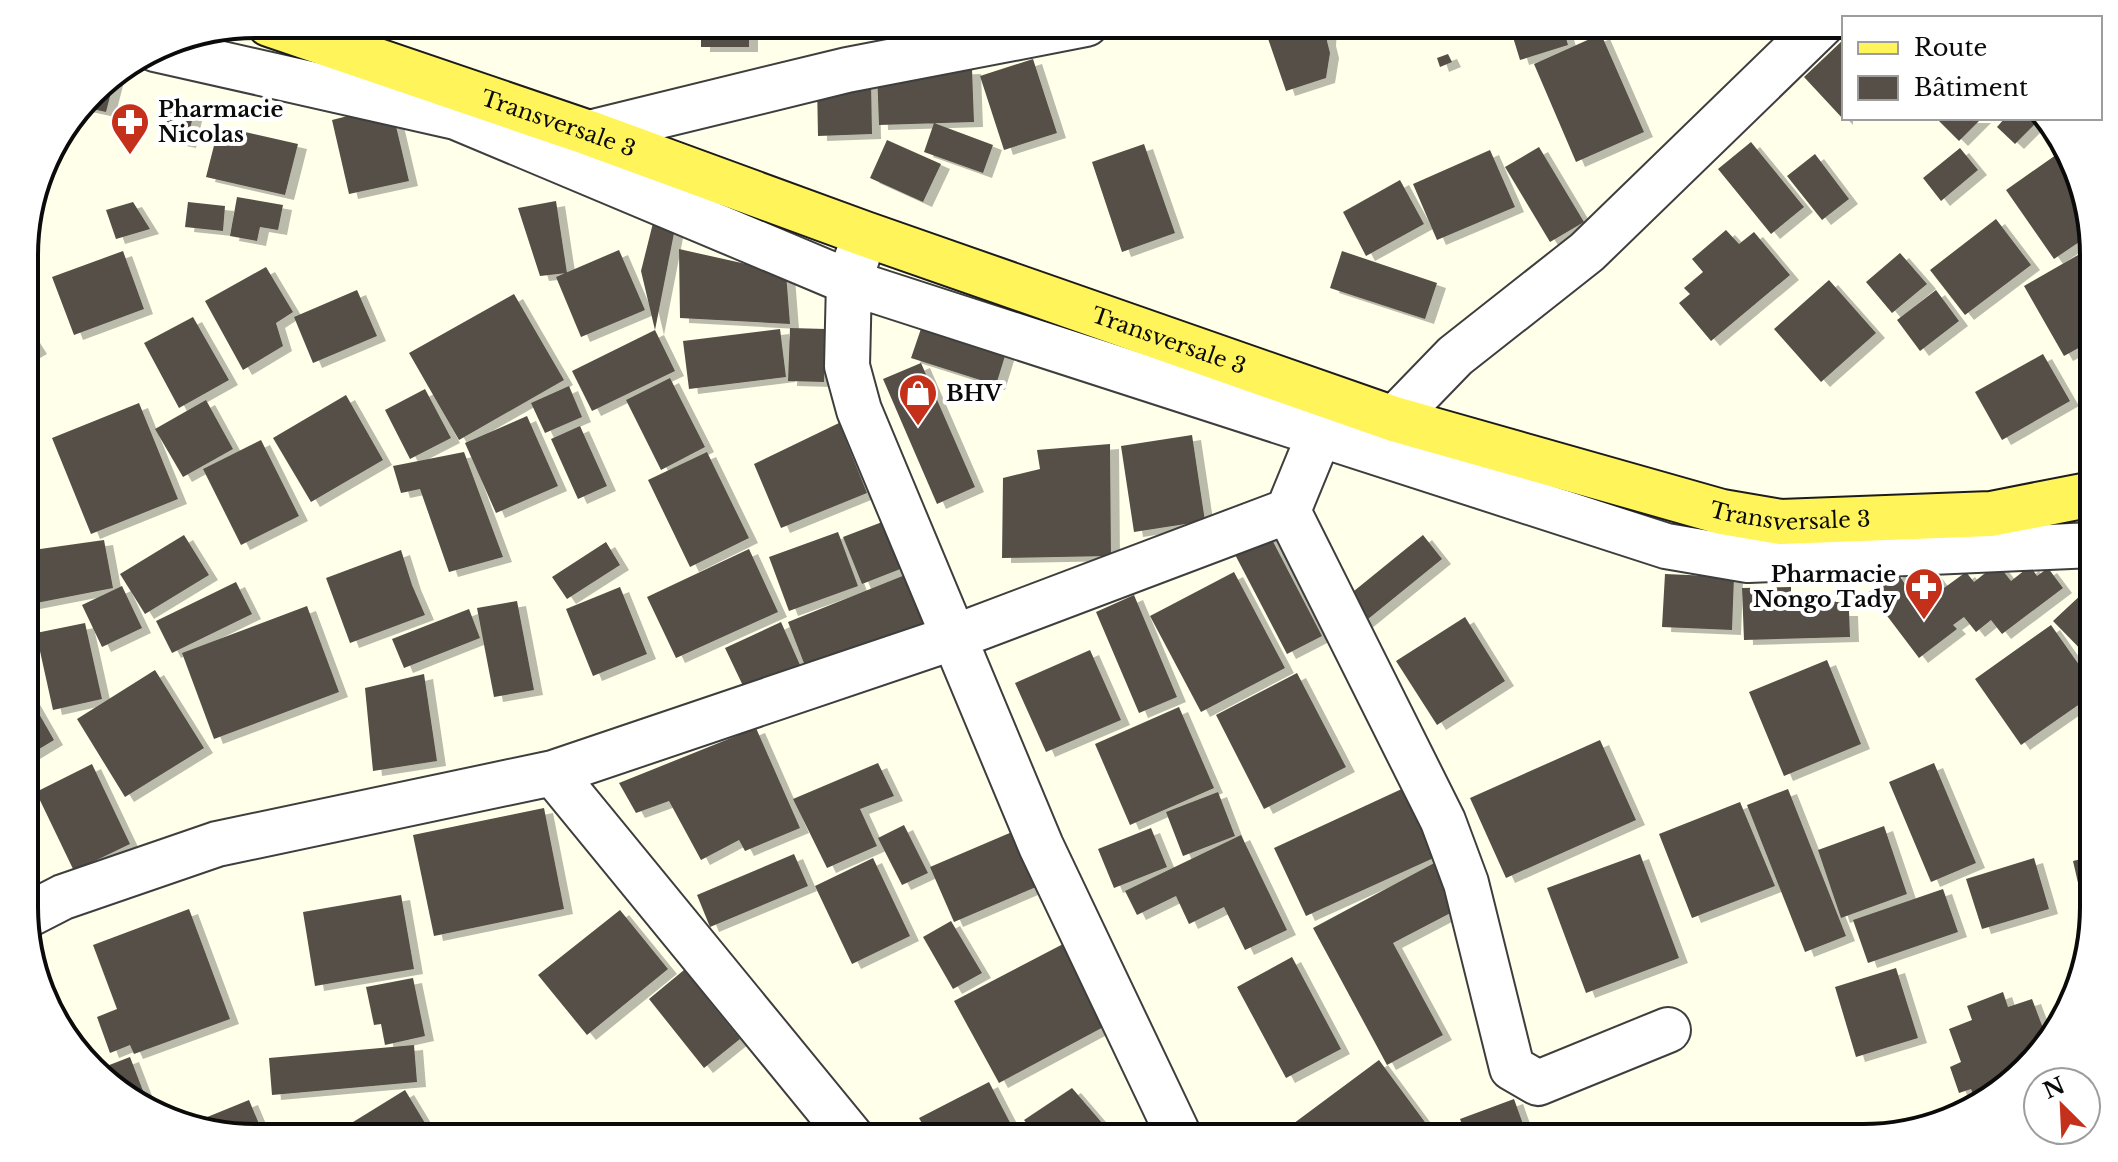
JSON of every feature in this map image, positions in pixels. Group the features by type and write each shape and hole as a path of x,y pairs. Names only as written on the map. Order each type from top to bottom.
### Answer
{"main road":[{"name":"Transversale 3","path":"334,38 865,234 1394,419 1722,512 1781,522 1991,514 2080,497"}],"street":[{"path":"589,133 847,70 1013,38"},
{"path":"1394,419 1455,356 1587,252 1808,38"},
{"path":"176,54 456,117 849,282 1666,546 1748,560 2080,546"},
{"path":"865,234 849,282 847,366 859,410 1041,846 1173,1124"},
{"path":"38,910 63,897 217,844 553,773 952,638 1288,511 1320,433"},
{"path":"1288,511 1443,821 1466,883 1512,1068 1538,1083 1668,1030"},
{"path":"553,773 841,1124"}],"building":[{"path":"701,38 749,38 749,47 701,47"},
{"path":"1268,38 1327,38 1330,53 1326,78 1286,91"},
{"path":"1513,38 1566,38 1568,45 1520,60"},
{"path":"1592,38 1603,38 1644,132 1576,162 1534,64"},
{"path":"1842,41 1842,118 1804,77"},
{"path":"1448,54 1452,62 1440,67 1437,58"},
{"path":"1033,59 1057,133 1004,150 980,76"},
{"path":"972,69 974,122 879,125 877,72"},
{"path":"871,81 872,134 818,136 817,83"},
{"path":"111,93 106,112 95,110"},
{"path":"171,101 195,107 187,143 163,138"},
{"path":"391,105 409,181 349,194 332,120"},
{"path":"1938,120 1980,120 1959,141"},
{"path":"2003,120 2032,120 2035,124 2015,144 1997,127"},
{"path":"934,123 993,145 983,173 924,152"},
{"path":"219,126 298,144 285,195 206,177"},
{"path":"887,140 941,164 923,202 870,178"},
{"path":"1751,142 1804,207 1771,234 1718,169"},
{"path":"1144,144 1175,233 1122,252 1092,162"},
{"path":"1539,147 1584,222 1550,242 1505,167"},
{"path":"1960,148 1978,170 1941,201 1923,178"},
{"path":"1490,150 1515,207 1437,240 1413,184"},
{"path":"1815,154 1849,199 1822,220 1787,176"},
{"path":"2055,156 2073,199 2080,241 2054,259 2006,190"},
{"path":"1400,180 1424,224 1366,256 1343,212"},
{"path":"237,197 283,205 278,230 260,227 257,241 230,236"},
{"path":"556,201 567,273 540,276 518,208"},
{"path":"133,202 150,229 116,239 106,210"},
{"path":"188,202 225,206 223,231 185,227"},
{"path":"655,215 676,223 655,330 641,271"},
{"path":"1996,219 2031,265 1965,315 1930,270"},
{"path":"1726,230 1739,244 1754,232 1790,275 1711,341 1679,303 1690,294 1684,288 1703,272 1692,259"},
{"path":"679,249 786,273 790,324 680,318"},
{"path":"619,250 645,310 581,337 556,277"},
{"path":"123,251 144,309 74,335 52,277"},
{"path":"1342,251 1437,283 1425,319 1330,288"},
{"path":"1900,253 1927,284 1892,313 1866,282"},
{"path":"2080,254 2080,347 2064,356 2024,286"},
{"path":"266,267 293,312 276,323 283,346 243,370 205,301"},
{"path":"1829,280 1876,333 1821,382 1774,329"},
{"path":"357,290 377,336 313,363 294,317"},
{"path":"1936,290 1959,321 1920,351 1897,320"},
{"path":"514,294 564,380 459,440 409,353"},
{"path":"193,317 229,380 179,408 144,343"},
{"path":"925,317 1009,343 996,385 911,358"},
{"path":"790,328 826,329 824,382 788,381"},
{"path":"780,329 786,377 689,389 683,341"},
{"path":"655,330 675,371 592,411 572,371"},
{"path":"2043,354 2070,401 2002,440 1975,392"},
{"path":"921,363 975,487 937,504 883,379"},
{"path":"670,378 705,447 661,470 626,400"},
{"path":"569,386 582,417 545,433 531,403"},
{"path":"425,389 451,438 410,459 385,410"},
{"path":"346,395 383,460 311,502 273,438"},
{"path":"206,400 233,449 183,477 155,429"},
{"path":"139,403 178,499 91,534 52,438"},
{"path":"527,416 558,486 496,513 465,443"},
{"path":"839,423 867,493 781,528 754,464"},
{"path":"580,426 607,486 578,499 551,439"},
{"path":"1192,435 1205,521 1134,532 1121,446"},
{"path":"261,440 299,516 241,545 203,469"},
{"path":"1110,444 1111,556 1002,558 1003,478 1040,469 1037,450"},
{"path":"464,452 503,557 449,572 420,489 401,493 393,466"},
{"path":"707,452 749,538 690,567 648,480"},
{"path":"890,519 908,566 862,584 843,537"},
{"path":"1267,530 1322,636 1287,654 1230,545"},
{"path":"838,532 858,586 789,611 769,557"},
{"path":"184,535 209,575 145,614 120,574"},
{"path":"1423,535 1442,559 1357,628 1338,604"},
{"path":"104,540 113,588 38,603 38,549"},
{"path":"606,542 620,565 567,599 552,577"},
{"path":"749,549 778,612 676,658 647,597"},
{"path":"401,550 425,615 350,643 326,578"},
{"path":"1994,566 2000,567 2011,581 2030,566 2037,576 2048,568 2063,588 2002,634 1991,620 1976,632 1964,617 1953,625 1957,629 1919,658 1869,592 1896,571 1905,584 1921,572 1925,577 1932,572 1944,588 1966,572 1974,582"},
{"path":"1234,572 1285,668 1201,712 1150,616"},
{"path":"910,573 929,622 807,671 788,622"},
{"path":"1665,574 1734,577 1732,630 1662,627"},
{"path":"236,582 252,614 172,653 156,621"},
{"path":"122,586 142,628 102,647 82,605"},
{"path":"620,587 647,654 593,676 566,609"},
{"path":"1791,587 1791,597 1827,596 1827,602 1840,602 1840,611 1849,611 1850,637 1744,640 1742,588"},
{"path":"1134,595 1177,697 1139,713 1096,612"},
{"path":"2080,596 2080,649 2053,621"},
{"path":"517,601 534,690 494,697 477,608"},
{"path":"307,606 339,692 214,739 182,653"},
{"path":"469,609 480,638 404,668 392,639"},
{"path":"1465,617 1505,681 1437,725 1396,661"},
{"path":"781,622 800,665 745,690 725,648"},
{"path":"85,623 102,699 53,710 38,633"},
{"path":"2051,625 2080,666 2080,704 2021,745 1975,679"},
{"path":"1090,650 1121,720 1046,752 1015,683"},
{"path":"1827,660 1861,744 1784,776 1749,692"},
{"path":"155,670 204,748 125,797 77,719"},
{"path":"1297,673 1346,767 1264,809 1216,715"},
{"path":"424,674 437,761 373,771 365,688"},
{"path":"1179,707 1214,788 1130,825 1095,744"},
{"path":"38,712 54,740 38,750"},
{"path":"756,728 800,828 745,851 739,840 701,860 669,801 636,813 619,783"},
{"path":"1600,740 1636,820 1506,878 1470,798"},
{"path":"878,763 894,796 860,809 877,846 827,868 793,799"},
{"path":"1934,763 1976,863 1931,882 1889,782"},
{"path":"92,764 130,844 74,871 38,791"},
{"path":"1406,787 1438,856 1306,916 1274,848"},
{"path":"1788,789 1846,936 1805,952 1747,805"},
{"path":"1218,792 1235,836 1183,856 1166,812"},
{"path":"1740,802 1775,886 1692,918 1659,834"},
{"path":"544,808 564,909 434,936 413,835"},
{"path":"904,825 928,873 902,885 878,838"},
{"path":"1884,826 1907,894 1841,918 1818,850"},
{"path":"1151,828 1167,867 1114,888 1098,849"},
{"path":"1012,832 1036,887 954,922 930,867"},
{"path":"1241,835 1287,930 1245,950 1224,907 1189,924 1176,896 1137,915 1125,891"},
{"path":"794,854 808,886 710,927 697,895"},
{"path":"1640,854 1679,958 1586,993 1547,888"},
{"path":"873,858 910,936 852,964 815,886"},
{"path":"2034,858 2049,909 1982,929 1966,879"},
{"path":"2080,859 2080,891 2073,861"},
{"path":"1438,861 1462,907 1393,943 1443,1035 1387,1065 1313,928"},
{"path":"1943,889 1958,932 1868,963 1853,920"},
{"path":"401,895 414,969 315,986 303,912"},
{"path":"189,909 230,1019 134,1054 130,1045 110,1053 97,1017 117,1009 93,945"},
{"path":"620,910 668,969 587,1035 538,975"},
{"path":"951,921 982,973 953,989 923,937"},
{"path":"1065,943 1109,1024 999,1083 954,1001"},
{"path":"1292,957 1341,1049 1286,1078 1237,987"},
{"path":"1896,968 1918,1038 1856,1057 1835,987"},
{"path":"684,970 740,1039 704,1068 649,999"},
{"path":"413,978 425,1036 385,1045 381,1024 374,1025 366,987"},
{"path":"2003,992 2008,1007 2032,999 2043,1027 2006,1070 1973,1093 1971,1089 1959,1093 1950,1067 1961,1062 1949,1029 1972,1020 1967,1006"},
{"path":"414,1045 417,1082 272,1095 269,1058"},
{"path":"130,1057 144,1093 112,1070 108,1066"},
{"path":"1379,1060 1426,1124 1392,1124 1293,1124"},
{"path":"989,1082 1011,1124 922,1124 919,1118"},
{"path":"1072,1088 1103,1124 1027,1124 1024,1120"},
{"path":"405,1090 426,1124 350,1124"},
{"path":"1514,1099 1523,1124 1462,1124 1460,1119"},
{"path":"249,1100 259,1124 227,1122 205,1118"}],"place":[{"name":"Pharmacie Nicolas","path":"130,156"},
{"name":"BHV","path":"918,427"},
{"name":"Pharmacie Nongo Tady","path":"1924,621"}]}
